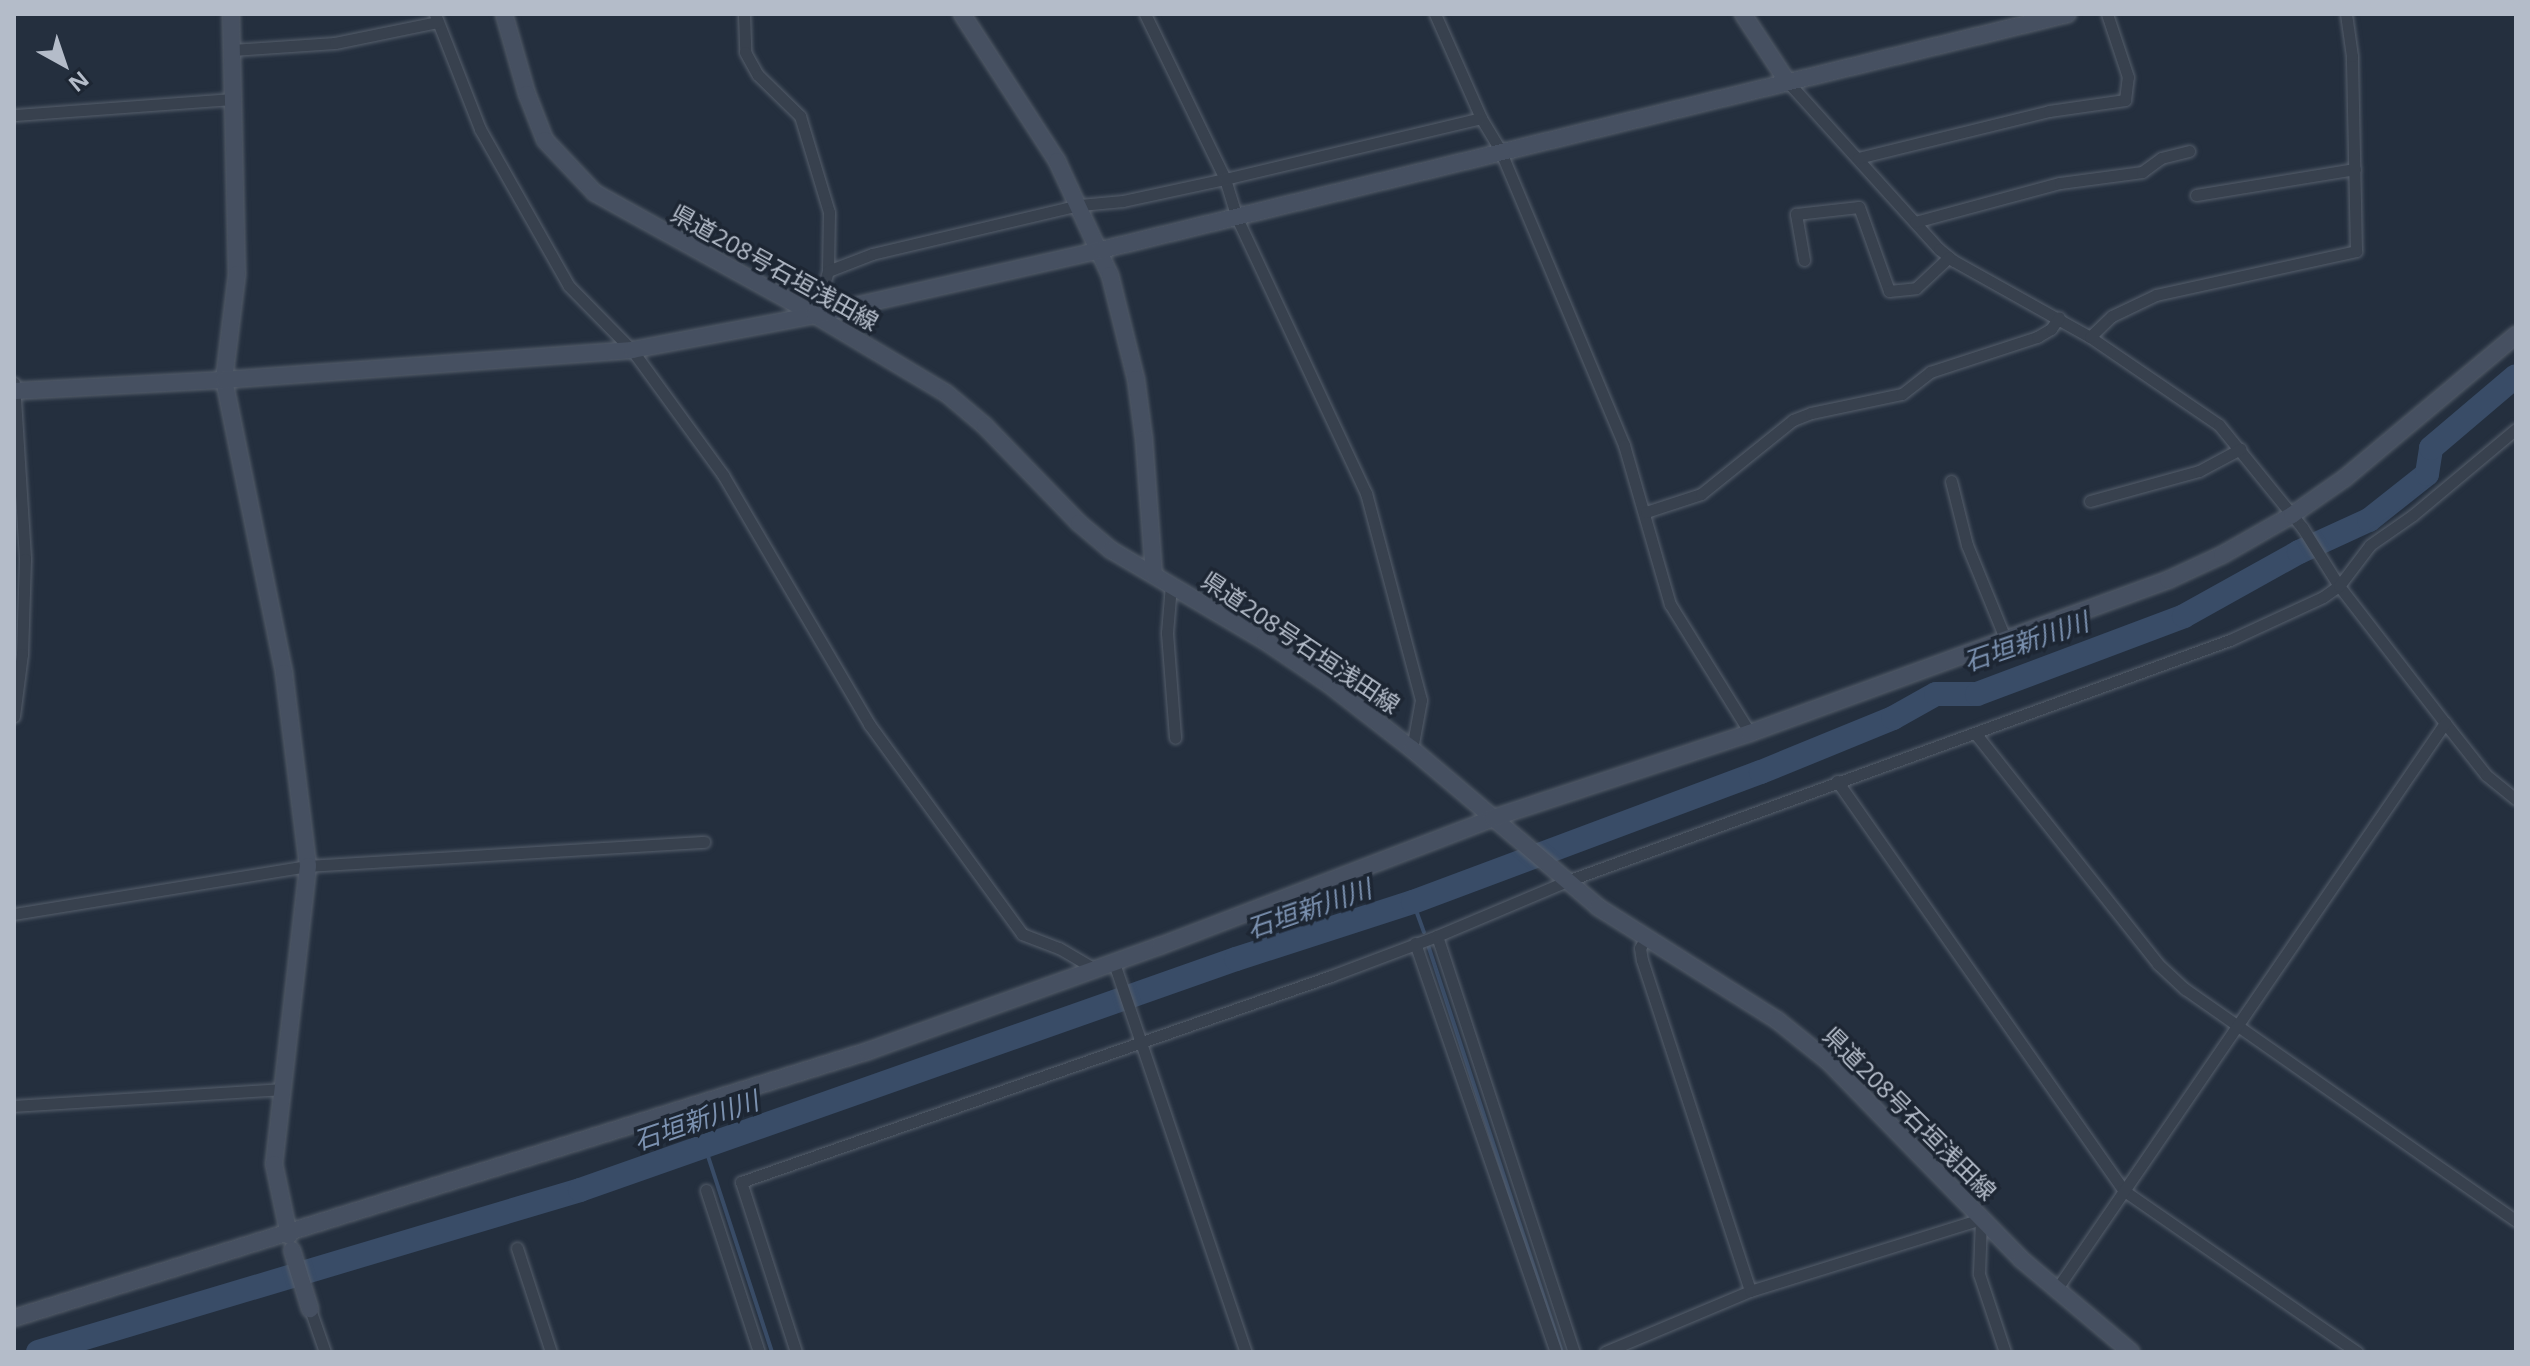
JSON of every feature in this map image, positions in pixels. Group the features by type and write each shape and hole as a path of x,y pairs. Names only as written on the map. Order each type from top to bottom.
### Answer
{"street":[{"path":"231,14 230,99 238,259 224,380 284,673 308,866 274,1164 290,1242 325,1352"},
{"name":"県道208号石垣浅田線","path":"504,14 527,94 545,140 577,176 621,209 815,315 946,393 985,426 1079,523 1111,550 1330,685 1412,749 1567,881 1645,939 1755,1005 1813,1048 1981,1219 2056,1290 2131,1352"},
{"path":"744,14 745,52 758,75 800,116 829,212 828,271 815,315"},
{"path":"962,14 1057,161 1101,250 1124,322 1136,379 1144,439 1154,575"},
{"path":"1145,14 1225,179 1237,218 1366,493 1421,700 1412,749"},
{"path":"1435,14 1481,118 1500,150 1624,445 1646,512 1670,604 1750,733"},
{"path":"1743,14 1787,81 1949,257 2059,317 2197,407 2240,449 2297,521 2339,586 2486,775 2516,799"},
{"path":"14,391 224,380 632,350 815,315 1101,250 1787,81 2020,20 2068,14"},
{"path":"1858,158 2049,111 2125,100 2128,77 2107,14"},
{"path":"2090,337 2112,316 2156,295 2356,251 2352,56 2346,14"},
{"path":"232,50 335,43 436,18 480,129 569,286 632,350 723,475 869,724 1022,934 1059,948 1095,969"},
{"path":"14,115 230,99"},
{"path":"828,271 872,254 1080,205 1123,201 1225,179 1481,118"},
{"path":"1915,222 2060,183 2142,172 2161,158 2189,151"},
{"path":"2196,195 2355,169"},
{"path":"1804,260 1796,214 1859,207 1889,291 1916,288 1949,257"},
{"path":"1646,512 1701,494 1793,420 1811,413 1902,394 1930,372 2037,337 2051,329 2059,317"},
{"path":"14,1318 290,1242 868,1051 1114,963 1493,818 1750,733 2168,580 2297,521 2516,335"},
{"path":"14,383 25,559 22,654 14,716"},
{"path":"796,1352 741,1182 972,1099 1141,1045 1437,936 1567,881 2230,640 2323,597 2339,586 2370,545 2413,515 2516,429"},
{"path":"2090,501 2199,471 2240,449"},
{"path":"1951,481 1967,545 2005,638"},
{"path":"1171,585 1167,633 1175,738"},
{"path":"2056,1290 2445,723"},
{"path":"1975,733 2158,964 2235,1025 2516,1221"},
{"path":"1837,781 2123,1190 2357,1352"},
{"path":"14,914 308,866 704,842"},
{"path":"1437,936 1574,1352"},
{"path":"1645,939 1640,948 1642,960 1750,1291"},
{"path":"1415,943 1556,1352"},
{"path":"1114,963 1134,1030 1246,1352"},
{"path":"14,1106 282,1089"},
{"path":"706,1190 759,1352"},
{"path":"1605,1352 1750,1291 1981,1219 1979,1274 2005,1352"},
{"path":"517,1248 551,1352"}],"waterway":[{"name":"石垣新川川","path":"38,1352 580,1190 1236,959 1413,902 1761,772 1893,718 1936,694 1977,694 2184,616 2299,552 2369,520 2427,474 2431,448 2516,376"},
{"path":"1413,902 1424,932"},
{"path":"1428,945 1562,1352"},
{"path":"705,1147 772,1352"}]}
